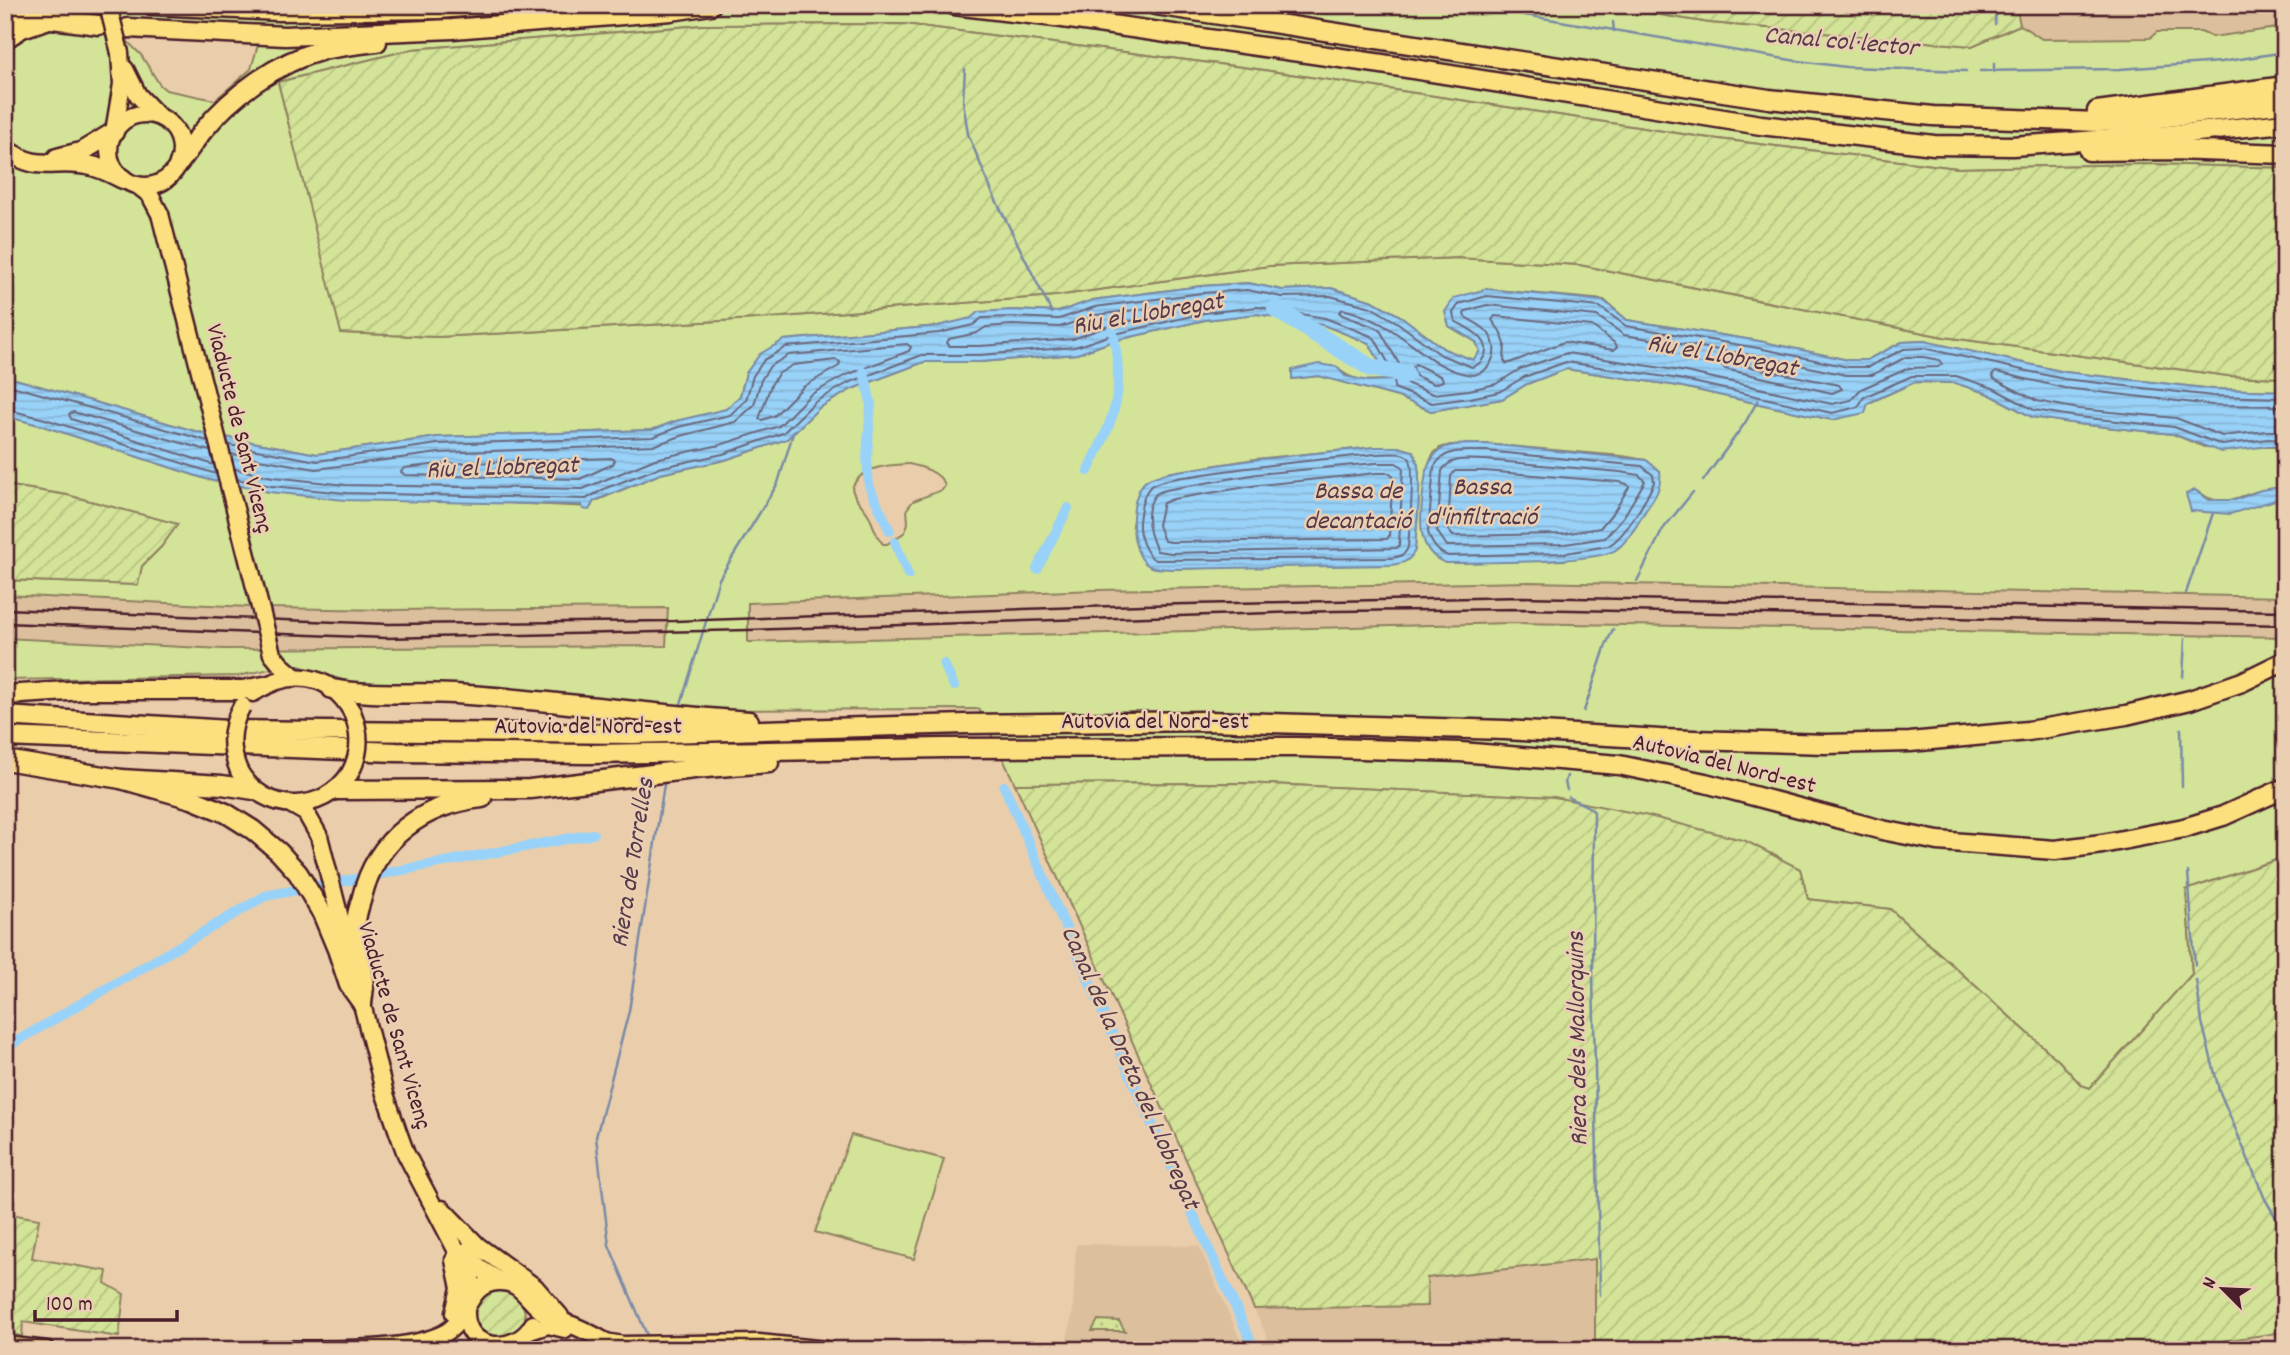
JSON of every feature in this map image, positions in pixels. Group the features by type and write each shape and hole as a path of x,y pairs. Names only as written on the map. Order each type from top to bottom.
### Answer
{"highway":[{"path":"152,5 279,11 438,9 489,5"},
{"path":"128,28 274,36 453,29 671,11 710,5"},
{"path":"954,5 1382,64 1761,125 1934,145 2012,146 2285,124"},
{"path":"1156,5 1769,99 1933,116 2098,122 2141,120 2285,103"},
{"path":"5,13 99,25"},
{"path":"5,39 26,26 54,18"},
{"path":"179,163 202,131 237,96 292,62 321,51 453,29"},
{"path":"2042,119 2285,86"},
{"path":"5,140 30,154 55,158 80,152 114,132"},
{"path":"2012,146 2064,152 2173,150 2285,154"},
{"path":"5,149 19,158 39,164 87,165 130,182"},
{"name":"Autovia del Nord-est","path":"5,716 229,730 655,734 703,725 772,722 790,729 1208,721 1505,730 1693,741 1826,744 1909,742 2028,731 2126,715 2190,700 2242,682 2285,661"},
{"path":"5,695 85,690 242,690 264,686"},
{"path":"332,689 396,694 454,694 659,714 703,725"},
{"name":"Autovia del Nord-est","path":"5,737 396,752 651,754 696,761 944,748 1297,747 1460,752 1619,765 1679,776 1882,830 1938,841 2055,849 2137,839 2184,828 2222,816 2285,788"},
{"path":"5,760 121,779 222,785 254,790"},
{"path":"362,1003 364,980 356,928 360,904 372,869 384,848 396,834 421,815 447,804 530,789 647,775 696,761"},
{"path":"121,779 192,799 226,813 253,830 279,852 330,912 337,949 349,985 362,1003"},
{"path":"332,793 530,789"}],"main road":[{"path":"107,5 120,53 138,95 177,133 181,148 179,163 162,189 160,214"},
{"path":"114,132 122,84 120,53"},
{"path":"158,116 143,114 120,123 110,141 109,155 114,169 150,195 160,214"},
{"path":"130,182 153,185 166,180"},
{"name":"Viaducte de Sant Vicenç","path":"160,214 272,654 295,677"},
{"name":"Viaducte de Sant Vicenç","path":"264,686 272,654"},
{"name":"Viaducte de Sant Vicenç","path":"319,836 321,814 332,793 350,773 356,760 359,732 344,699 332,689 314,680 295,677 276,680 253,694 242,706 234,721 233,755 239,771 254,790 275,802 292,805 306,813 319,836 327,866 330,912"},
{"path":"292,805 310,803 332,793"},
{"name":"Viaducte de Sant Vicenç","path":"362,1003 385,1094 406,1154 471,1278 468,1304"},
{"path":"423,1186 478,1246 526,1279 566,1322"},
{"path":"427,1345 449,1320 460,1294 459,1275 442,1221"},
{"name":"Viaducte de Sant Vicenç","path":"442,1221 459,1240 473,1262 500,1281"},
{"path":"427,1345 454,1328 480,1287 500,1281 521,1289 544,1313 615,1344"},
{"path":"526,1340 534,1314 531,1301"},
{"path":"468,1304 469,1331 477,1341 497,1350 512,1347 548,1325 556,1325 582,1336 615,1344 759,1343 827,1350"},
{"path":"263,1350 363,1348 477,1341"},
{"path":"5,1345 47,1350"}],"shaded area":[{"path":"2016,5 2285,5 2285,27 2212,37 2201,32 2150,38 2042,39 2020,25"},
{"path":"1530,582 2285,597 2285,637 1512,623 748,642 748,603 1098,590"},
{"path":"5,595 270,608 668,608 666,646 223,649 5,638"},
{"path":"1076,1244 1199,1246 1245,1350 1065,1350 1073,1310"},
{"path":"1595,1259 1595,1350 1273,1350 1254,1309 1428,1306 1426,1278"},
{"path":"685,1331 808,1338 872,1350 688,1350"}],"green space":[{"path":"5,5 1599,5 1710,23 1972,46 2020,25 2042,39 2150,38 2157,32 2201,32 2212,37 2285,27 2285,168 2149,164 1957,168 1702,137 1257,69 904,24 703,25 413,49 278,82 342,333 437,337 755,319 1055,296 1269,266 1457,258 1580,265 1944,337 2228,376 2285,378 2285,391 2214,389 2065,372 1924,341 1902,342 1867,360 1848,360 1759,341 1627,320 1604,300 1486,289 1449,326 1476,342 1480,351 1473,360 1444,349 1402,317 1373,301 1331,288 1282,290 1248,283 1201,286 1093,300 1058,312 1012,310 938,326 784,340 746,373 740,396 726,410 676,421 652,430 438,437 317,454 198,432 5,376","holes":["135,32 259,41 251,69 215,100 166,90 141,55 127,41"]},
{"path":"1599,5 2016,5 2020,25 1972,46 1710,23"},
{"path":"904,24 1257,69 1702,137 1957,168 2149,164 2285,168 2285,378 2228,376 1944,337 1580,265 1457,258 1269,266 1055,296 755,319 437,337 341,333 278,82 413,49 703,25"},
{"path":"1257,314 1323,325 1369,343 1390,380 1368,381 1354,378 1337,367 1292,379 1319,376 1398,397 1431,411 1502,399 1527,384 1566,369 1678,386 1832,420 1915,382 1955,383 1989,394 2032,417 2173,434 2204,447 2285,447 2285,485 2222,501 2195,490 2191,511 2285,497 2285,597 1530,582 1098,590 748,603 748,642 1512,623 2285,637 2285,857 2186,890 2192,974 2090,1088 2081,1085 2059,1061 1890,909 1808,899 1800,869 1776,855 1553,797 1243,783 1015,784 979,709 708,710 352,683 293,664 238,676 5,680 5,638 223,649 666,646 668,608 270,608 5,595 5,580 137,585 142,566 161,547 177,524 67,495 5,485 5,416 206,479 270,492 591,507 593,502 660,474 725,460 787,439 819,408 852,389 924,362 980,362 1077,354 1113,341 1205,320","holes":["1485,444 1622,456 1646,460 1660,471 1567,560 1446,563 1426,471 1433,454 1440,448 1450,445","1376,447 1398,447 1413,451 1419,471 1415,550 1278,566 1170,569 1132,526 1135,504 1151,479 1167,473 1255,459","909,464 920,467 940,477 945,486 942,490 913,501 907,509 908,523 905,532 887,544 883,544 877,535 852,488 862,475 884,466"]},
{"path":"5,485 67,495 178,524 142,566 138,585 5,580"},
{"path":"1243,783 1554,797 1649,816 1746,841 1800,869 1808,899 1890,909 2059,1061 2081,1085 2090,1088 2192,974 2186,890 2285,857 2285,1332 2182,1350 1595,1350 1595,1259 1427,1278 1428,1306 1254,1309 1015,784"},
{"path":"851,1135 944,1159 914,1259 815,1232"},
{"path":"5,1213 39,1219 32,1258 107,1271 105,1283 124,1294 119,1337 23,1322 22,1336 5,1333"},
{"path":"500,1291 517,1299 525,1316 517,1333 500,1341 483,1333 475,1316 483,1299"},
{"path":"1098,1320 1119,1321 1125,1331 1092,1331"}],"water":[{"path":"1248,283 1282,290 1331,288 1373,301 1402,317 1444,349 1473,360 1480,351 1476,342 1449,326 1445,312 1454,298 1486,289 1604,301 1627,320 1759,341 1848,360 1867,360 1902,342 1924,341 2065,372 2213,389 2285,391 2285,447 2269,446 2221,452 2173,434 2032,417 1989,394 1955,383 1915,382 1868,403 1865,413 1832,420 1678,386 1566,369 1527,384 1502,399 1431,411 1398,397 1319,376 1292,379 1292,370 1319,364 1337,367 1345,376 1368,381 1390,380 1369,343 1323,325 1257,314 1205,320 1113,341 1077,354 980,362 924,362 852,389 819,408 787,439 725,460 660,474 594,501 589,510 583,509 582,505 345,500 270,492 206,479 5,416 5,376 198,432 317,454 438,437 652,430 676,421 726,409 740,396 746,373 760,354 784,340 938,326 971,318 978,312 1058,312 1093,300 1201,286"},
{"name":"Bassa d'infiltració","path":"1485,444 1646,460 1660,471 1659,487 1629,536 1617,549 1606,554 1563,560 1446,563 1434,557 1423,536 1421,509 1426,471 1436,453 1442,449 1457,445"},
{"name":"Bassa de decantació","path":"1398,447 1413,451 1417,459 1419,484 1415,550 1409,559 1403,562 1392,565 1170,569 1149,566 1137,549 1133,522 1137,496 1142,486 1156,476 1249,461"},
{"path":"2285,485 2285,497 2230,514 2191,511 2186,494 2195,490 2208,500 2235,500 2261,490"}],"waterway":[{"name":"Canal col·lector","path":"1466,5 1791,60 1846,67 1966,71"},
{"path":"1995,24 1996,5"},
{"name":"Canal col·lector","path":"1613,22 1614,31"},
{"name":"Canal col·lector","path":"1980,71 2120,69 2221,62 2285,52"},
{"name":"Canal col·lector","path":"1994,63 1994,72"},
{"path":"965,69 963,101 968,134 992,192 1052,313"},
{"name":"Riu el Llobregat","path":"1276,309 1371,368 1406,374"},
{"name":"Canal de la Dreta del Llobregat","path":"1088,471 1106,434 1116,402 1118,369 1112,328"},
{"name":"Canal de la Dreta del Llobregat","path":"864,372 871,403 867,457 869,486 890,531"},
{"name":"Riera dels Mallorquins","path":"1703,481 1745,423 1758,400"},
{"name":"Riera de Torrelles","path":"680,707 719,579 778,483 794,430"},
{"name":"Riera dels Mallorquins","path":"1637,581 1663,529 1693,492"},
{"name":"Canal de la Dreta del Llobregat","path":"1037,569 1068,508"},
{"path":"2186,593 2213,513"},
{"name":"Canal de la Dreta del Llobregat","path":"895,542 908,575"},
{"name":"Riera dels Mallorquins","path":"1584,711 1613,629"},
{"path":"2183,677 2185,639"},
{"name":"Canal de la Dreta del Llobregat","path":"944,664 954,686"},
{"path":"2181,729 2182,786"},
{"name":"Riera dels Mallorquins","path":"1567,776 1567,790"},
{"name":"Riera de Torrelles","path":"649,1340 609,1245 596,1137 629,1011 665,778"},
{"name":"Canal de la Dreta del Llobregat","path":"1004,786 1145,1109 1255,1350"},
{"name":"Riera dels Mallorquins","path":"1569,797 1594,812 1593,976 1600,1295"},
{"path":"5,1048 265,896 593,834"},
{"path":"2188,872 2195,965"},
{"path":"2196,980 2202,1022 2219,1090 2265,1199 2285,1233"},
{"name":"Canal de la Dreta del Llobregat","path":"2278,1350 2285,1349"}],"railway":[{"path":"5,609 388,624 674,621 1142,605 1521,597 2285,611"},
{"path":"5,623 385,638 748,630 1335,611 1523,609 2285,625"}]}
